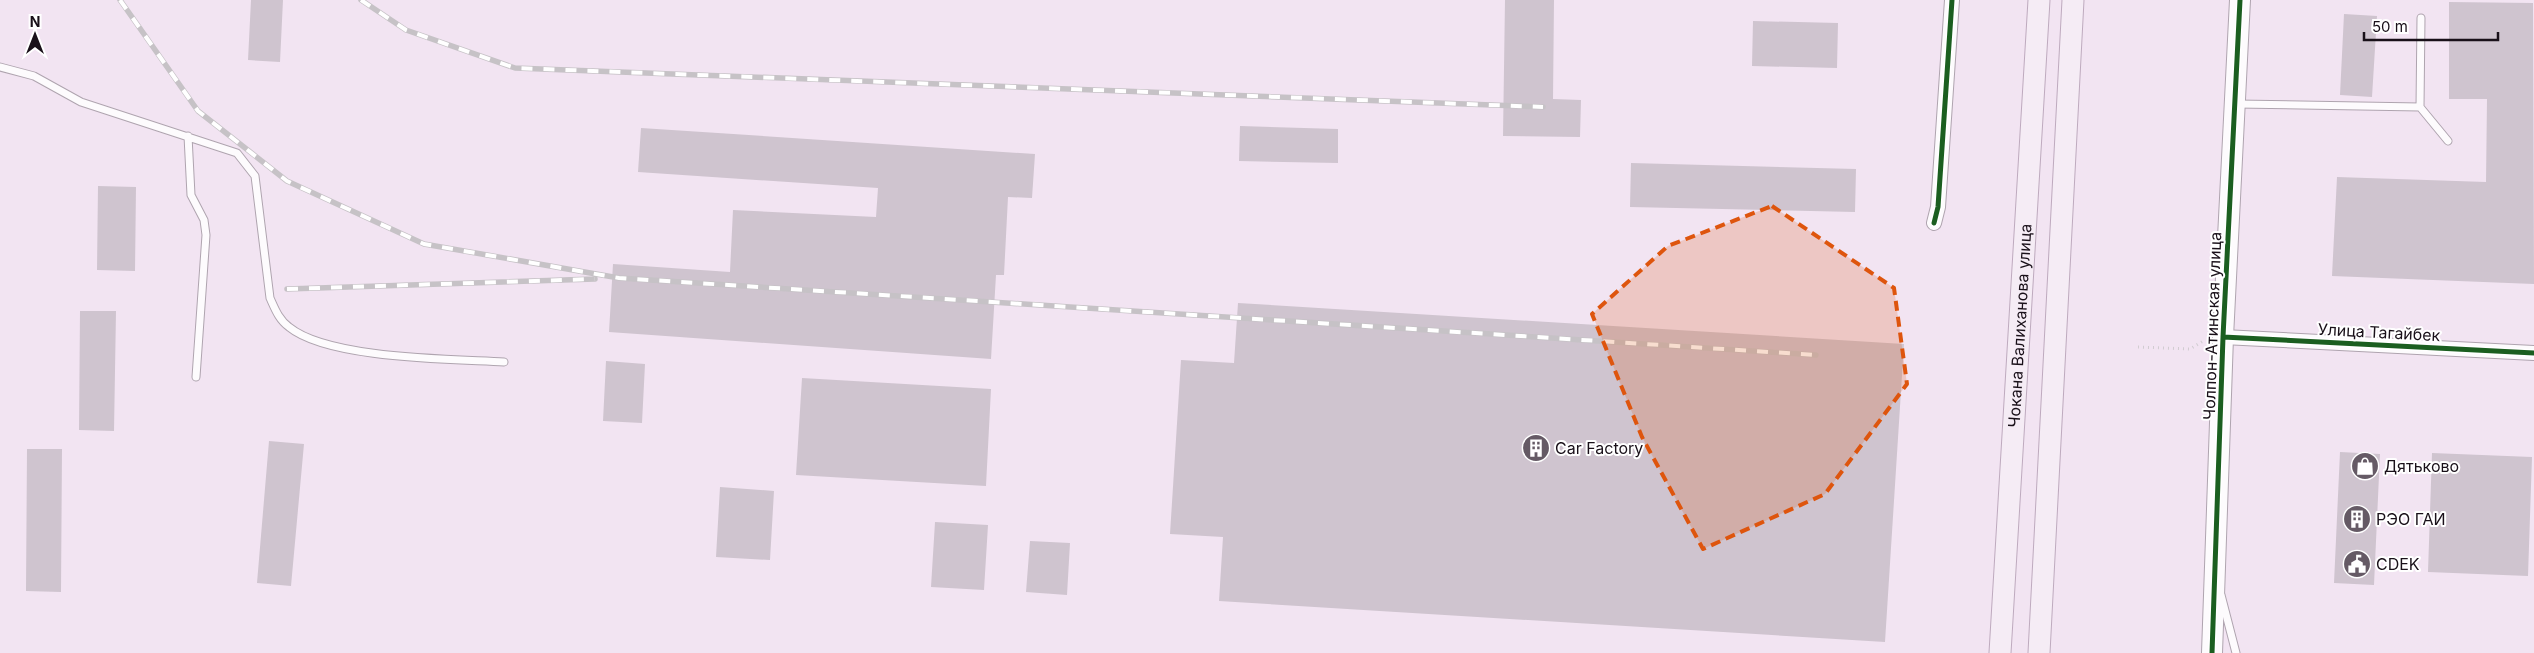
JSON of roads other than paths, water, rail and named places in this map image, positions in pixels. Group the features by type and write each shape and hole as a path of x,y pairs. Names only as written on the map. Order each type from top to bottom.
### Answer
{"main road":[{"name":"Чокана Валиханова улица","path":"2000,653 2039,0"},
{"path":"2039,653 2073,0"}],"street":[{"path":"1934,222 1938,207 1952,0"},
{"name":"Чолпон-Атинская улица","path":"2212,653 2223,337 2240,0"},
{"name":"Улица Тагайбек","path":"2223,337 2534,353"}],"lane":[{"path":"2421,18 2420,107 2448,141"},
{"path":"0,67 34,76 81,102 188,136 237,154 255,176 270,298 276,313 288,327 302,336 326,346 407,356 504,362"},
{"path":"2235,104 2420,107"},
{"path":"188,136 191,196 204,220 206,235 196,377"},
{"path":"2215,574 2236,653"}],"railway":[{"path":"120,0 198,111 287,181 424,244 619,278 1816,355"},
{"path":"361,0 406,30 515,68 1543,107"},
{"path":"287,289 595,279"}],"place":[{"name":"Car Factory","path":"1536,448"},
{"name":"Дятьково","path":"2365,466"},
{"name":"РЭО ГАИ","path":"2357,519"},
{"name":"CDEK","path":"2357,564"}]}
